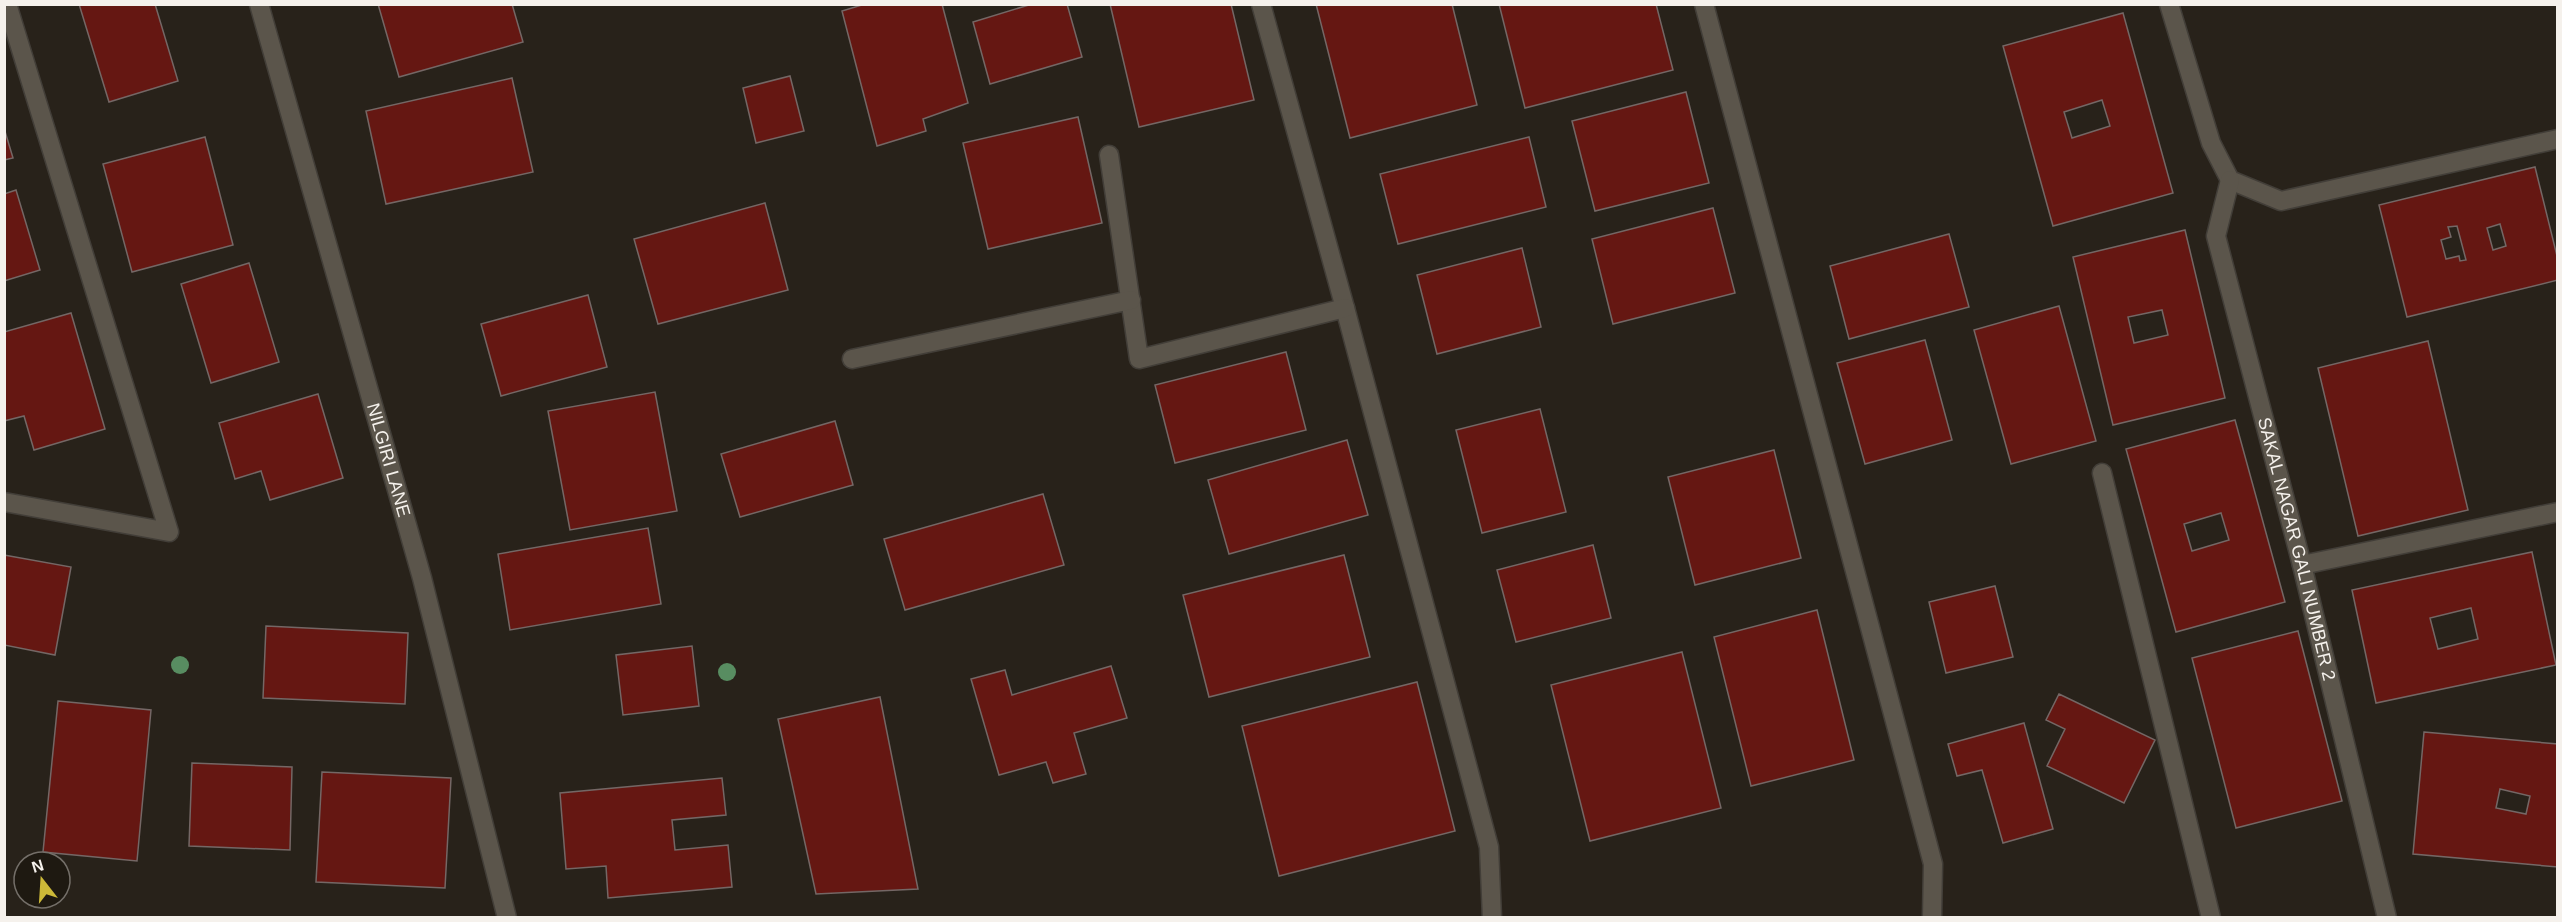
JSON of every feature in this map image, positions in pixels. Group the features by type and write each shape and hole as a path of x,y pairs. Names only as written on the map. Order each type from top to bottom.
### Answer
{"street":[{"path":"4,502 169,532 7,4"},
{"name":"NILGIRI LANE","path":"259,4 422,578 507,918"},
{"path":"1261,4 1346,308 1490,847 1492,918"},
{"path":"1704,4 1933,864 1932,918"},
{"path":"2169,4 2211,144 2230,180 2281,201 2558,139"},
{"path":"1109,155 1139,359 1346,308"},
{"name":"SAKAL NAGAR GALI NUMBER 2","path":"2230,180 2216,236 2302,565 2387,918"},
{"path":"852,359 1131,300"},
{"path":"2102,473 2211,918"},
{"path":"2302,565 2558,512"}],"building":[{"path":"79,4 155,4 178,81 109,102"},
{"path":"378,4 512,4 523,42 399,77"},
{"path":"865,4 942,4 968,103 923,119 926,131 877,146 842,11"},
{"path":"1032,4 1067,4 1082,57 990,84 973,22"},
{"path":"1110,4 1231,4 1254,100 1139,127"},
{"path":"1316,4 1452,4 1477,105 1350,138"},
{"path":"1499,4 1656,4 1673,70 1525,108"},
{"path":"2123,13 2173,193 2053,226 2003,46","holes":["2102,100 2110,126 2072,138 2064,112"]},
{"path":"790,76 804,131 756,143 743,88"},
{"path":"512,78 533,172 386,204 366,111"},
{"path":"1686,92 1709,183 1595,211 1572,121"},
{"path":"1078,117 1102,223 988,249 963,143"},
{"path":"4,128 13,158 4,160"},
{"path":"205,137 233,245 132,272 103,164"},
{"path":"1529,137 1546,207 1398,244 1380,174"},
{"path":"2535,167 2558,260 2558,280 2407,317 2379,205","holes":["2500,224 2506,246 2493,250 2487,228","2457,226 2466,260 2460,261 2459,256 2446,259 2441,240 2451,237 2448,227"]},
{"path":"16,190 40,270 4,281 4,194"},
{"path":"765,203 788,290 658,324 634,239"},
{"path":"1713,208 1735,293 1613,324 1592,239"},
{"path":"2185,230 2225,398 2113,425 2073,257","holes":["2162,310 2168,335 2134,343 2128,317"]},
{"path":"1949,234 1969,307 1849,339 1830,266"},
{"path":"1522,248 1541,327 1437,354 1417,275"},
{"path":"249,263 279,362 211,383 181,284"},
{"path":"588,295 607,367 501,396 481,324"},
{"path":"2059,306 2096,441 2011,464 1974,330"},
{"path":"71,313 105,429 34,450 24,416 4,421 4,332"},
{"path":"1925,340 1952,440 1865,464 1837,363"},
{"path":"2428,341 2468,510 2358,536 2318,368"},
{"path":"1286,352 1306,430 1175,463 1155,385"},
{"path":"655,392 677,511 570,530 548,411"},
{"path":"318,394 343,478 270,500 261,471 235,479 219,423"},
{"path":"1540,409 1566,512 1482,533 1456,430"},
{"path":"2235,420 2285,602 2176,632 2126,449","holes":["2221,513 2229,540 2192,551 2184,524"]},
{"path":"835,421 853,485 740,517 721,454"},
{"path":"1347,440 1368,515 1229,554 1208,480"},
{"path":"1774,450 1801,558 1695,585 1668,477"},
{"path":"1043,494 1064,565 905,610 884,539"},
{"path":"648,528 661,604 510,630 498,554"},
{"path":"1593,545 1611,618 1516,642 1497,570"},
{"path":"2532,552 2556,665 2376,703 2352,590","holes":["2471,608 2478,639 2438,649 2430,618"]},
{"path":"4,555 71,567 55,655 4,645"},
{"path":"1344,555 1370,657 1209,697 1183,595"},
{"path":"1995,586 2013,657 1946,673 1929,602"},
{"path":"1817,610 1854,760 1751,786 1714,637"},
{"path":"266,626 408,633 405,704 263,698"},
{"path":"2298,631 2342,801 2236,828 2192,658"},
{"path":"692,646 699,706 623,715 616,655"},
{"path":"1682,652 1721,808 1590,841 1551,685"},
{"path":"1111,666 1127,718 1074,733 1086,774 1053,783 1046,762 999,775 971,679 1005,670 1012,695"},
{"path":"1417,682 1455,831 1279,876 1242,726"},
{"path":"2059,694 2155,740 2124,803 2047,766 2065,729 2046,720"},
{"path":"880,697 918,889 816,894 778,719"},
{"path":"58,701 151,710 137,861 72,855 72,850 43,850"},
{"path":"2024,723 2053,829 2003,843 1982,770 1957,776 1948,744"},
{"path":"2424,732 2558,744 2558,867 2413,854","holes":["2500,789 2530,796 2526,814 2496,808"]},
{"path":"192,763 292,767 290,850 189,846"},
{"path":"322,772 451,778 445,888 316,882"},
{"path":"722,778 726,815 672,820 675,850 728,845 732,887 608,898 606,866 566,869 560,793"}]}
